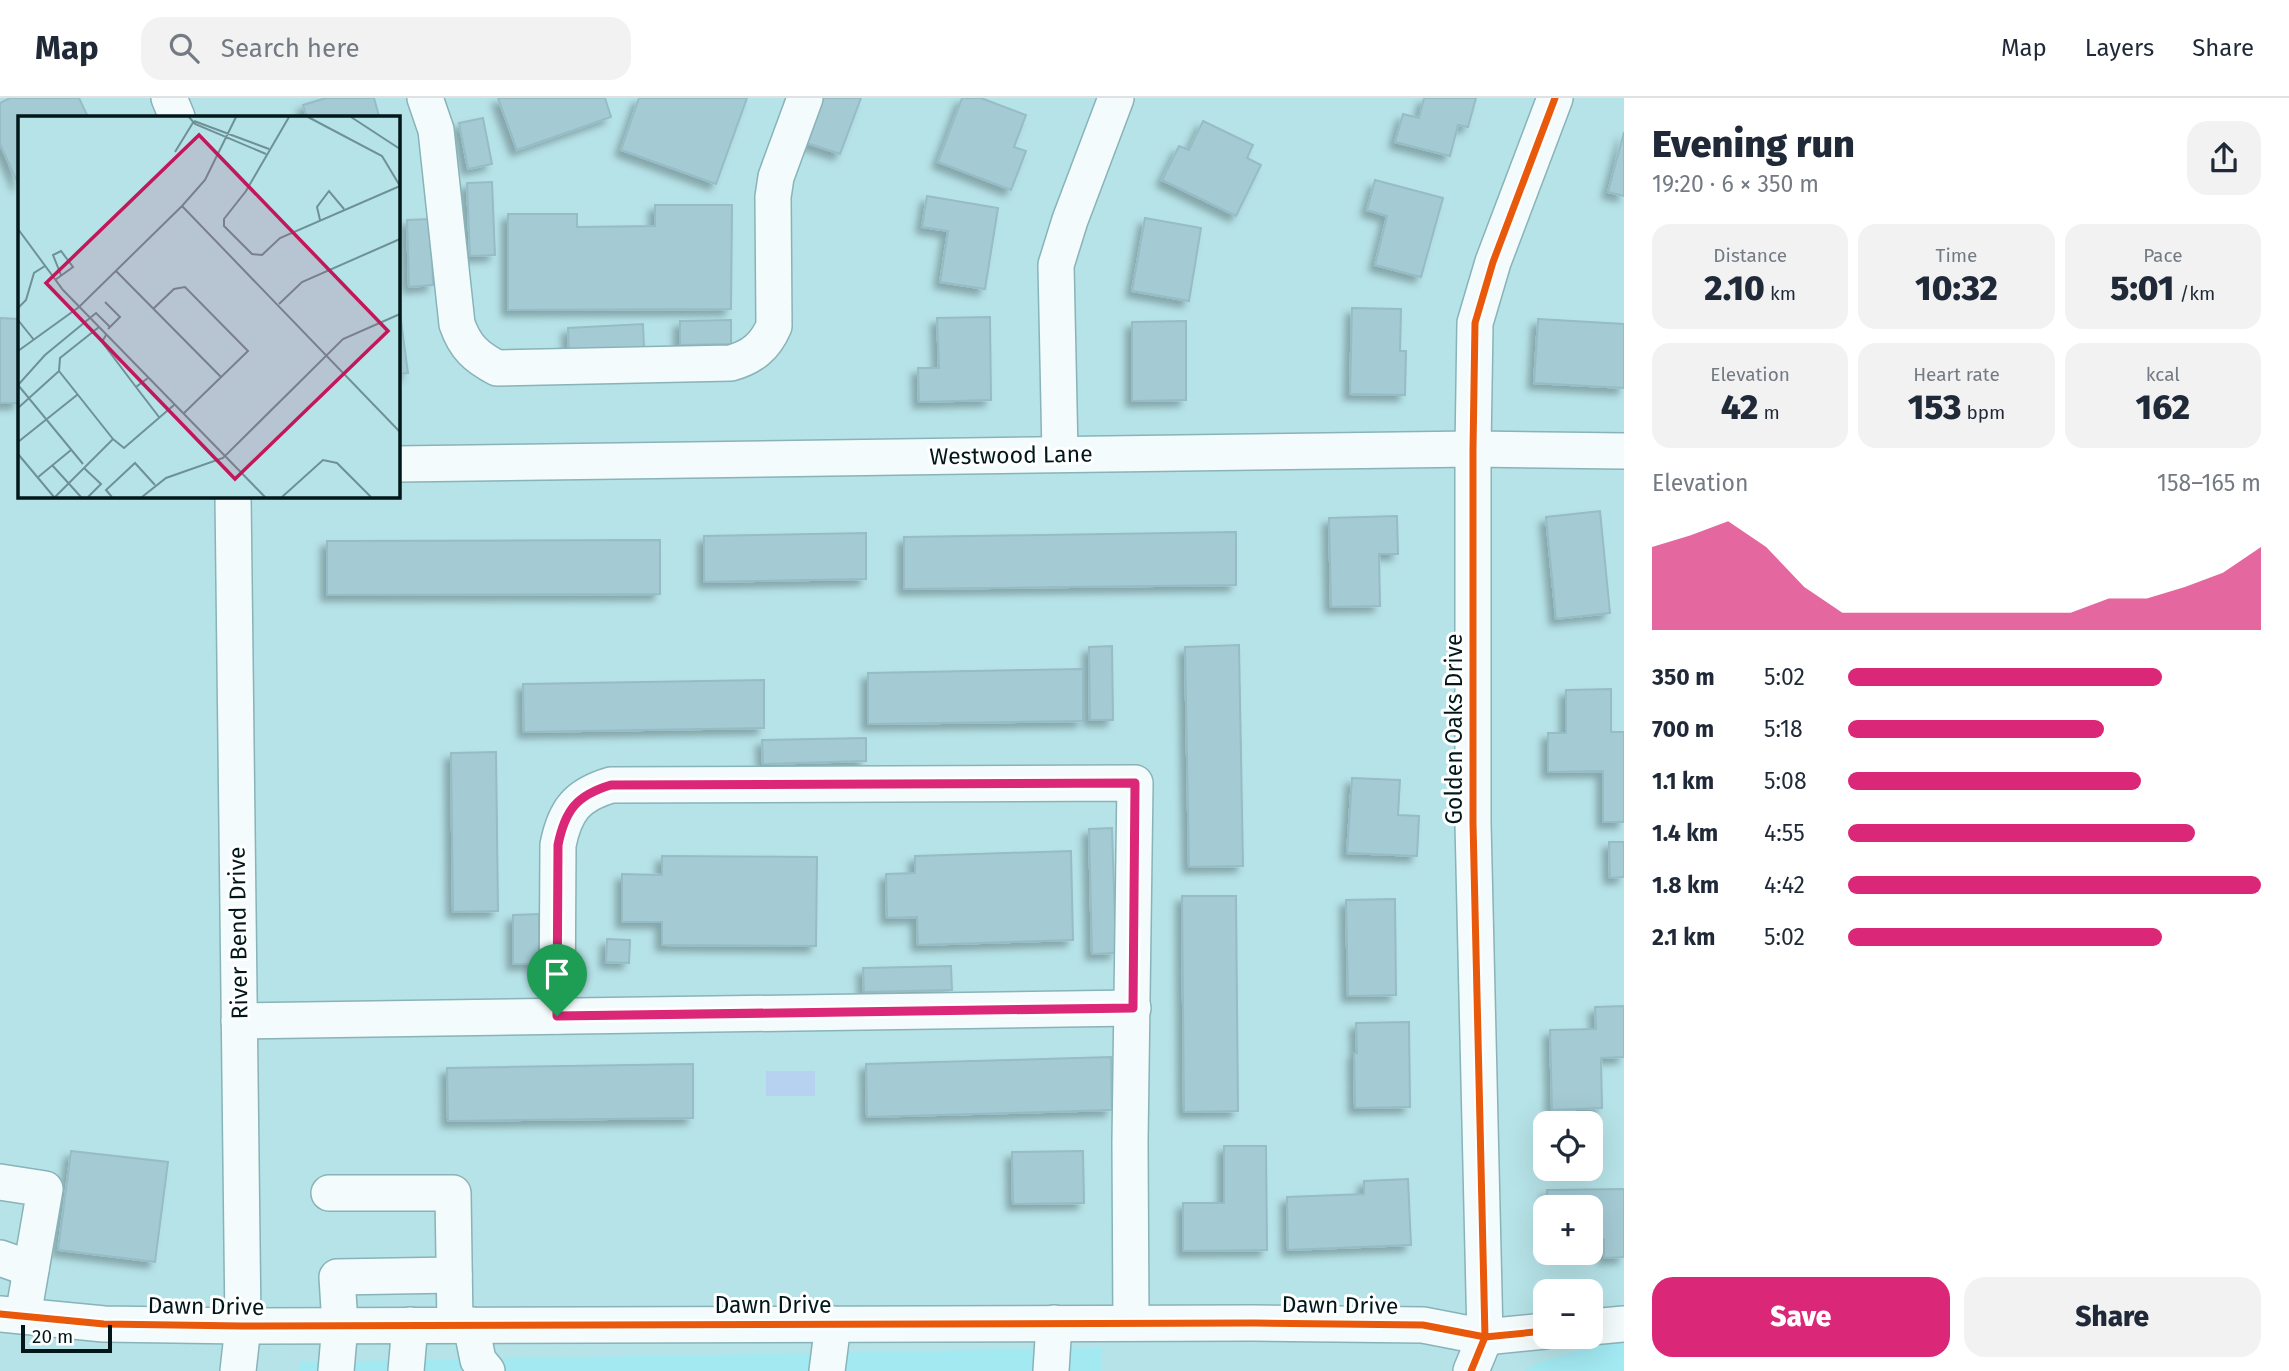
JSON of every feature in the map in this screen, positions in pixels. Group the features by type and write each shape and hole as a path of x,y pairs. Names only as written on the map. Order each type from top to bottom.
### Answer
{"street":[{"path":"169,98 177,116"},
{"path":"425,98 436,130 457,324 462,340 469,350 497,368 731,363 746,359 758,350 769,339 774,326 773,197 776,177 805,98"},
{"path":"1060,454 1056,265 1116,98"},
{"name":"Golden Oaks Drive","path":"1471,1371 1485,1337 1473,823 1475,323 1493,262 1555,98"},
{"name":"Westwood Lane","path":"399,464 1473,449 1624,451"},
{"name":"River Bend Drive","path":"233,497 243,1326 238,1371"},
{"path":"557,1016 558,845 562,825 580,799 594,790 611,785 1135,783 1131,1323"},
{"path":"239,1021 1133,1008"},
{"path":"0,1182 45,1189 15,1264 12,1315"},
{"path":"329,1193 453,1193 454,1275 463,1325 478,1360 487,1371"},
{"path":"336,1371 340,1325 337,1277 454,1275"},
{"name":"Dawn Drive","path":"12,1315 104,1324 243,1326 1131,1323 1423,1325 1485,1337 1533,1332"},
{"path":"1051,1371 1054,1323"},
{"path":"827,1371 834,1324"},
{"path":"1603,1326 1624,1324"},
{"path":"406,1371 410,1325"}],"shaded area":[{"path":"766,1071 815,1071 815,1096 766,1096"},
{"path":"1624,1343 1624,1371 1525,1371 1535,1364 1583,1349 1603,1349 1603,1344"},
{"path":"1101,1348 1101,1371 300,1371 300,1362"}],"building":[{"path":"10,98 79,98 88,116 18,116 18,184 0,144 0,103"},
{"path":"326,98 374,98 379,116 307,116 303,105"},
{"path":"498,98 605,98 611,117 517,150"},
{"path":"639,98 747,98 716,184 621,150"},
{"path":"823,98 861,98 840,154 807,143"},
{"path":"962,98 981,98 1026,115 1014,147 1026,151 1011,190 938,162"},
{"path":"1424,98 1476,98 1468,127 1458,125 1450,156 1395,142 1403,114 1419,118"},
{"path":"483,118 492,164 468,169 459,123"},
{"path":"1203,121 1253,145 1247,158 1261,165 1236,216 1162,180 1179,146 1189,150"},
{"path":"1624,132 1624,196 1608,192"},
{"path":"1375,180 1443,198 1421,277 1375,265 1387,216 1367,210"},
{"path":"492,182 495,255 470,256 467,183"},
{"path":"927,196 998,208 985,289 940,282 948,231 922,227"},
{"path":"655,205 732,205 731,309 508,310 508,214 577,214 577,227 655,226"},
{"path":"1145,218 1201,228 1189,301 1132,291"},
{"path":"431,219 433,285 409,287 407,220"},
{"path":"399,306 408,373 399,374"},
{"path":"1352,308 1401,309 1400,351 1406,351 1405,395 1350,394"},
{"path":"990,317 991,400 919,402 918,368 939,368 937,318"},
{"path":"0,318 18,319 18,403 0,403"},
{"path":"1538,319 1624,324 1624,388 1534,383"},
{"path":"731,320 731,344 680,345 680,321"},
{"path":"1186,321 1186,400 1132,401 1132,322"},
{"path":"643,324 644,349 569,353 568,328"},
{"path":"1600,511 1610,613 1556,619 1546,517"},
{"path":"1397,516 1398,554 1379,554 1380,606 1331,607 1329,518"},
{"path":"1236,532 1236,585 904,589 904,537"},
{"path":"866,533 866,579 704,582 704,536"},
{"path":"660,540 660,594 327,595 327,541"},
{"path":"1239,645 1243,866 1189,867 1185,647"},
{"path":"1112,646 1113,720 1090,720 1089,647"},
{"path":"1083,669 1083,721 868,724 868,673"},
{"path":"764,680 764,728 524,732 523,684"},
{"path":"1611,689 1611,732 1624,732 1624,822 1603,822 1603,771 1548,772 1548,733 1566,733 1566,690"},
{"path":"866,738 866,761 763,764 762,740"},
{"path":"496,752 498,911 453,912 451,753"},
{"path":"1352,778 1400,780 1398,815 1419,816 1417,856 1347,853"},
{"path":"1112,828 1116,953 1092,954 1089,829"},
{"path":"1609,842 1624,842 1624,877 1610,878"},
{"path":"1071,851 1073,940 918,945 917,917 887,918 886,874 915,873 915,856"},
{"path":"662,856 817,857 816,946 662,945 662,922 622,922 622,874 662,875"},
{"path":"1182,896 1236,896 1238,1111 1184,1112"},
{"path":"1395,899 1396,995 1348,996 1346,900"},
{"path":"539,914 539,964 513,964 513,915"},
{"path":"607,939 630,940 629,963 606,962"},
{"path":"951,966 952,990 864,992 863,968"},
{"path":"1624,1006 1624,1057 1601,1058 1602,1108 1552,1110 1550,1030 1596,1029 1595,1007"},
{"path":"1409,1022 1410,1107 1355,1108 1356,1023"},
{"path":"1111,1057 1112,1110 867,1117 866,1064"},
{"path":"693,1064 693,1118 448,1121 447,1068"},
{"path":"1224,1146 1266,1146 1267,1250 1183,1251 1183,1203 1224,1203"},
{"path":"71,1151 168,1162 155,1262 58,1250"},
{"path":"1083,1151 1084,1203 1013,1204 1012,1152"},
{"path":"1408,1179 1411,1245 1288,1250 1287,1197 1364,1194 1364,1181"},
{"path":"1624,1189 1624,1257 1604,1258 1603,1195 1547,1195 1547,1190"}],"cycle path":[{"path":"1471,1371 1485,1337 1473,823 1475,323 1493,262 1555,98"},
{"path":"0,1314 104,1324 243,1326 1254,1323 1423,1325 1485,1337 1533,1332"}],"route":[{"path":"1135,783 1133,1008 557,1016 558,845 562,825 571,809 594,790 611,785 1135,783"}]}
